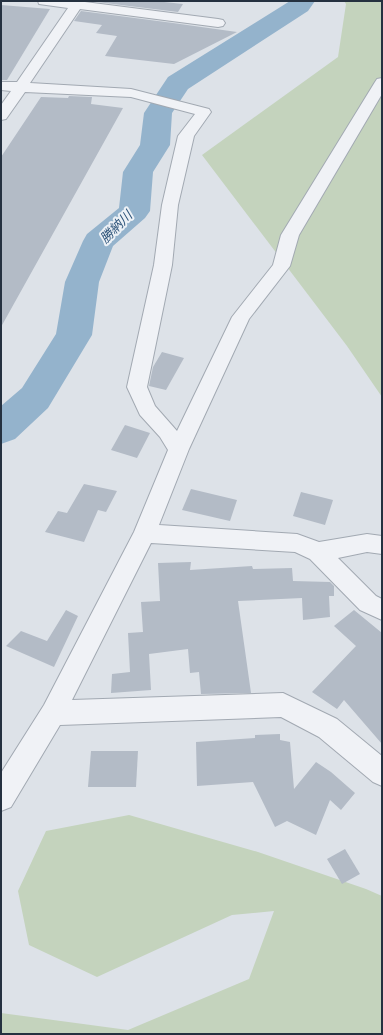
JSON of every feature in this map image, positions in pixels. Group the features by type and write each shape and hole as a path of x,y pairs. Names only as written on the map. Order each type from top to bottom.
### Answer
{"street":[{"path":"44,1 78,3 218,23"},
{"path":"1,116 78,3"},
{"path":"1,798 53,713 145,533 179,449 241,318 281,266 290,235 382,82"},
{"path":"1,86 131,93 204,112 186,136 170,205 163,265 137,387 147,410 167,432 179,449"},
{"path":"145,533 297,543 318,552 368,603 382,610"},
{"path":"318,552 367,543 382,545"},
{"path":"53,713 283,705 328,728 382,773"}],"green space":[{"path":"344,1 382,1 382,397 347,346 202,155 338,57 346,4"},
{"path":"129,815 258,852 366,889 382,896 382,1034 1,1034 1,1013 128,1030 249,979 274,911 232,915 97,977 29,945 18,891 46,831"}],"building":[{"path":"89,1 155,1 183,4 178,12"},
{"path":"1,5 50,9 7,80 1,80"},
{"path":"81,11 237,32 174,64 105,56 117,36 96,33 102,25 74,21"},
{"path":"69,96 92,97 91,104 123,108 1,327 1,157 41,97 68,98"},
{"path":"162,352 184,358 166,390 149,386 153,367"},
{"path":"125,425 150,433 137,458 111,450"},
{"path":"84,484 117,491 106,512 98,510 84,542 45,532 58,511 67,513"},
{"path":"191,489 237,500 230,521 182,510"},
{"path":"301,492 333,500 325,525 293,516"},
{"path":"191,562 190,570 252,566 253,569 292,568 293,581 330,582 334,586 334,596 329,596 330,617 303,620 302,598 238,601 251,693 201,694 199,672 190,673 188,649 149,654 151,690 111,693 112,674 130,672 128,633 143,632 141,602 160,601 158,563"},
{"path":"66,610 78,616 54,667 6,646 21,631 47,641"},
{"path":"354,610 382,633 382,744 344,700 337,709 312,692 356,646 334,626"},
{"path":"280,734 280,740 290,742 294,789 316,762 331,772 355,793 341,810 330,800 316,835 287,821 275,827 253,782 197,786 196,742 255,738 255,735"},
{"path":"91,751 138,751 136,787 88,787"},
{"path":"345,849 360,874 342,884 327,859"}],"waterway":[{"name":"勝納川","path":"1,429 35,398 74,335 82,282 99,241 134,211 138,172 155,145 158,113 178,83 209,62 252,37 299,6 303,1"}]}
